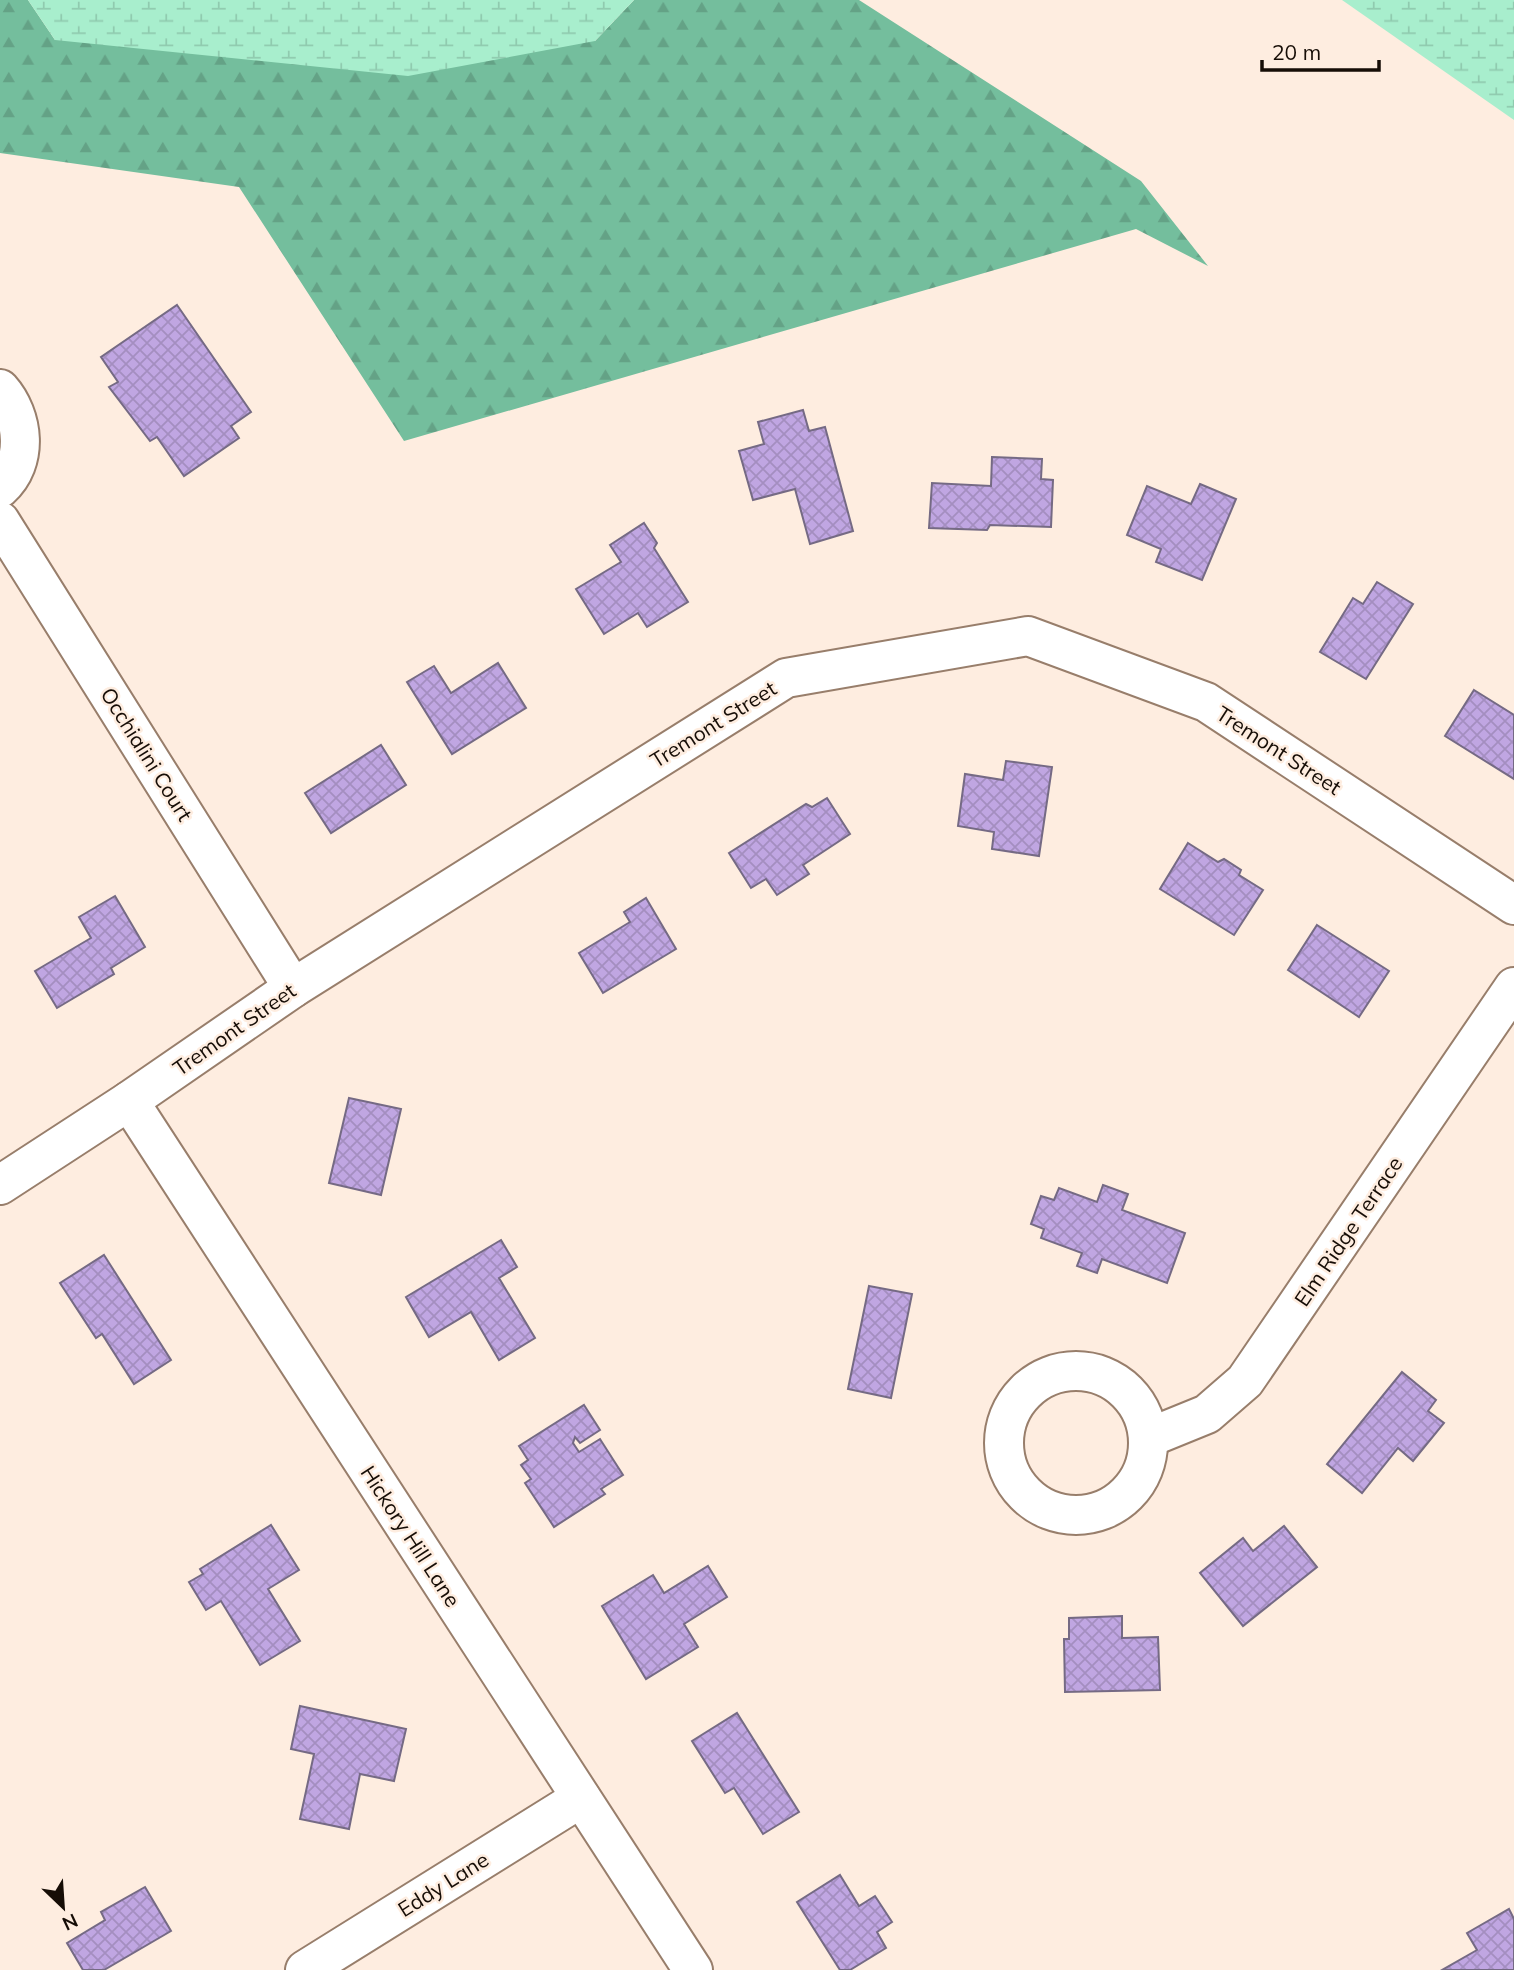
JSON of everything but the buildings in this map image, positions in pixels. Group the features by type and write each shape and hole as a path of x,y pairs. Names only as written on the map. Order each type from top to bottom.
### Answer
{"street":[{"path":"0,389 10,400 19,420 21,443 16,465 0,488"},
{"name":"Occhialini Court","path":"0,521 293,988"},
{"name":"Tremont Street","path":"0,1185 129,1101 293,988 786,678 1028,636 1206,702 1514,905"},
{"name":"Elm Ridge Terrace","path":"1148,1438 1207,1414 1245,1381 1514,987"},
{"name":"Hickory Hill Lane","path":"129,1101 693,1970"},
{"name":"Eddy Lane","path":"305,1970 581,1798"}],"green space":[{"path":"0,0 28,0 55,40 595,41 634,0 859,0 1141,181 1208,266 1136,229 404,441 239,187 0,153"},
{"path":"28,0 634,0 595,41 408,76 55,40"},
{"path":"1342,0 1514,0 1514,120"}]}
